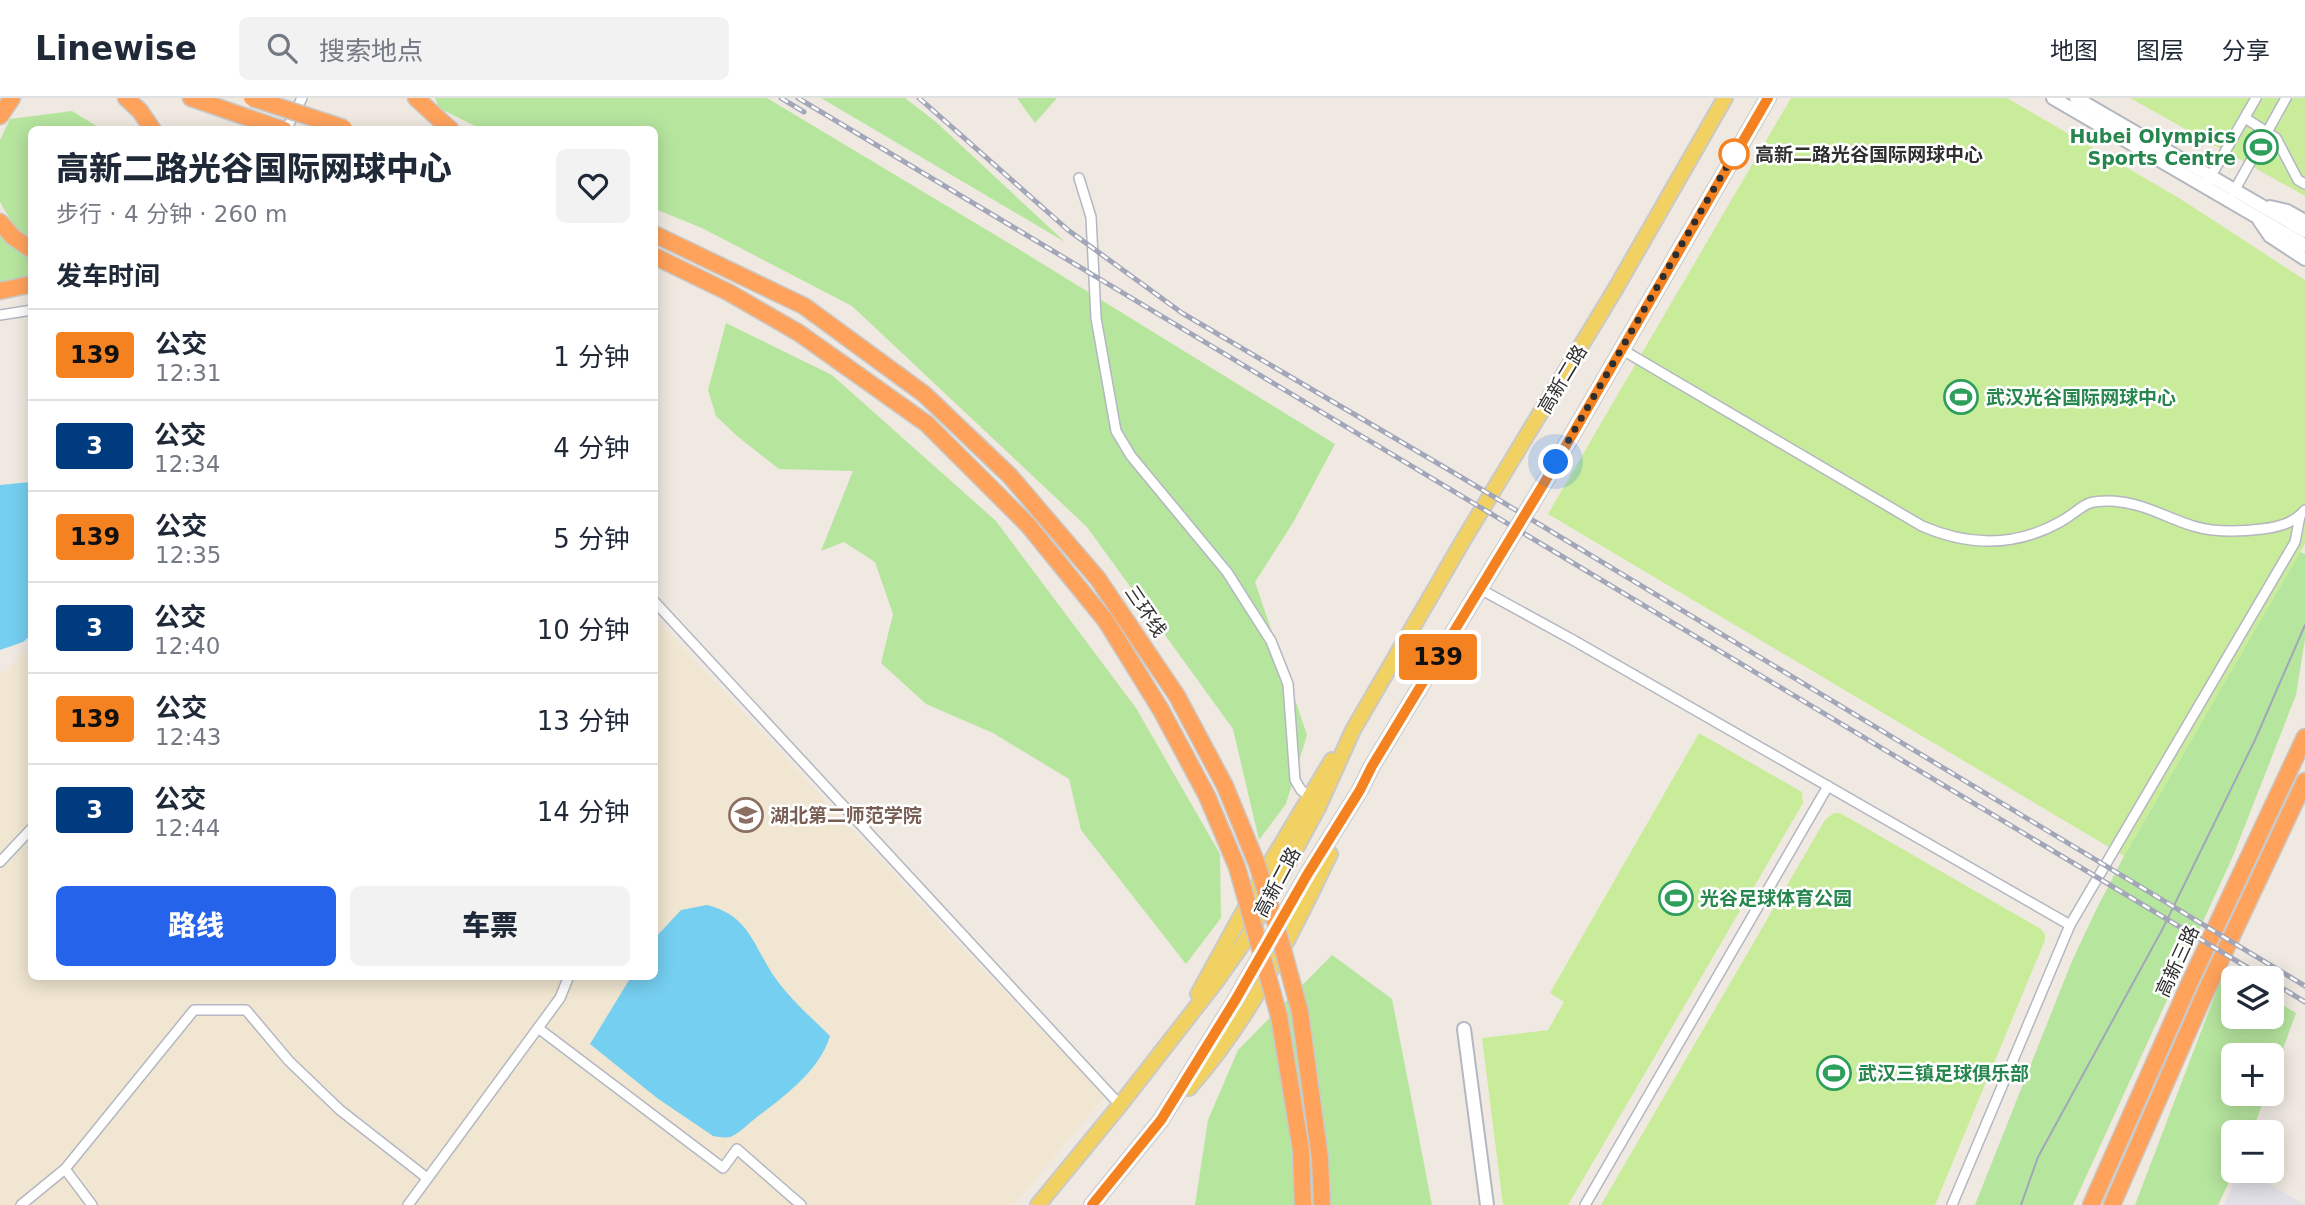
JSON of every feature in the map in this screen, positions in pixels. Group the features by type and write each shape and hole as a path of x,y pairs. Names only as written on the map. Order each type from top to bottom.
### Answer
{"highway":[{"path":"0,116 12,98"},
{"path":"126,98 150,126"},
{"path":"191,98 273,126"},
{"path":"252,98 336,126"},
{"path":"416,98 447,126"},
{"path":"0,222 13,237 28,247"},
{"path":"658,224 741,276"},
{"name":"三环线","path":"658,236 804,306 924,394 1010,476 1098,579 1177,696 1225,786 1257,864 1300,1012 1320,1159 1322,1205"},
{"name":"三环线","path":"658,258 718,287 799,333 927,424 1028,525 1105,621 1161,710 1208,796 1237,867 1279,1016 1301,1150 1303,1205"},
{"path":"658,270 733,306 799,333"},
{"path":"0,291 28,285"},
{"name":"高新三路","path":"2091,1205 2190,982 2305,737"},
{"name":"高新三路","path":"2112,1205 2206,991 2305,783"}],"main road":[{"path":"0,104 6,98"},
{"name":"高新二路","path":"1183,1023 1269,865 1353,730 1616,288 1725,98"},
{"name":"高新二路","path":"1091,1205 1161,1120 1230,1010 1307,875 1543,485 1768,98"},
{"name":"高新二路","path":"1038,1205 1215,984 1247,938 1318,808 1353,730"}],"street":[{"path":"287,126 302,98"},
{"path":"2053,98 2208,181"},
{"path":"2076,98 2231,195 2305,232"},
{"path":"2208,181 2256,98"},
{"path":"2231,195 2286,98"},
{"path":"2245,118 2268,131 2280,145 2298,180 2305,184"},
{"path":"1079,178 1091,217 1096,318 1116,432 1131,456 1227,572 1271,640 1288,684 1295,780 1301,790 1310,797"},
{"path":"2258,210 2287,211 2305,221"},
{"path":"2258,210 2305,245"},
{"path":"2258,210 2270,236 2305,259"},
{"path":"0,315 28,311"},
{"path":"1621,349 1922,526 1959,539 1995,542 2027,537 2060,522 2088,501 2137,504 2214,531 2271,528 2286,524 2302,513"},
{"path":"1952,1205 2070,925 2295,542 2302,513"},
{"path":"1480,589 2070,925"},
{"path":"658,605 1120,1105"},
{"path":"1585,1205 1828,786"},
{"path":"0,862 28,832"},
{"path":"408,1205 560,998 567,980"},
{"path":"21,1205 65,1169 194,1010 246,1010 289,1061 340,1110 427,1178"},
{"path":"538,1028 723,1168 737,1149 800,1205"},
{"path":"1464,1029 1487,1205"},
{"path":"65,1169 92,1205"}],"shaded area":[{"name":"湖北第二师范学院","path":"658,621 967,953 1105,1096 1014,1205 0,1205 0,676 28,649 28,980 658,980"},
{"path":"2234,1183 2268,1183 2305,1205 2224,1205"}],"green space":[{"path":"435,98 767,98 1335,444 1294,521 1255,582 1307,735 1286,804 1259,840 1233,729 1087,527 852,306 702,228 658,210 658,126 475,126 439,108"},
{"path":"821,98 905,98 936,122 1065,242"},
{"path":"1017,98 1057,98 1035,123"},
{"name":"武汉光谷国际网球中心","path":"1791,98 2007,98 2179,198 2305,280 2305,544 2124,856 1548,514"},
{"name":"Hubei Olympics Sports Centre","path":"2130,98 2305,98 2305,196"},
{"path":"72,111 97,126 28,126 28,237 14,226 0,202 0,140 10,119"},
{"path":"0,233 28,255 28,281 0,287"},
{"path":"726,323 832,375 996,521 1136,708 1220,854 1221,918 1186,964 1081,830 1069,779 993,733 926,704 881,663 893,614 875,562 844,542 821,551 853,471 779,469 716,416 708,390"},
{"path":"2300,552 2305,554 2305,639 2296,695 2233,856 2073,1205 1975,1205 2072,961 2096,910 2124,856"},
{"name":"光谷足球体育公园","path":"1699,733 1802,792 1803,803 1568,1205 1503,1205 1482,1038 1548,1030 1564,1002 1550,993"},
{"name":"武汉三镇足球俱乐部","path":"1834,813 1840,813 2041,929 2045,934 2045,940 1935,1205 1601,1205 1825,820"},
{"path":"1332,955 1392,999 1432,1205 1195,1205 1208,1120 1238,1050"},
{"path":"2221,979 2221,1029 2284,1029 2284,1006 2296,1013 2284,1046 2284,1043 2221,1043 2221,1106 2262,1106 2256,1120 2221,1120 2221,1183 2228,1183 2218,1205 2135,1205"}],"water":[{"path":"28,482 28,638 0,650 0,485"},
{"path":"707,905 733,917 749,934 782,987 830,1036 825,1049 808,1073 733,1136 713,1136 657,1098 590,1044 629,980 658,980 658,935 681,910"}],"tram line":[{"path":"2021,1205 2038,1157 2162,930 2255,740 2305,625"}],"railway":[{"path":"781,98 804,112"},
{"path":"798,98 2245,966"},
{"path":"919,98 1068,230 1182,313 1461,477 2305,986"},
{"path":"2284,989 2305,1002"}],"bus line":[{"name":"139","path":"1092,1205 1161,1120 1236,999 1372,766 1543,485 1768,98"}],"place":[{"name":"Hubei Olympics Sports Centre","path":"2261,147"},
{"name":"高新二路光谷国际网球中心","path":"1734,154"},
{"name":"武汉光谷国际网球中心","path":"1961,397"},
{"name":"湖北第二师范学院","path":"746,815"},
{"name":"光谷足球体育公园","path":"1676,898"},
{"name":"武汉三镇足球俱乐部","path":"1834,1073"}],"route":[{"path":"1556,462 1734,154"}]}
